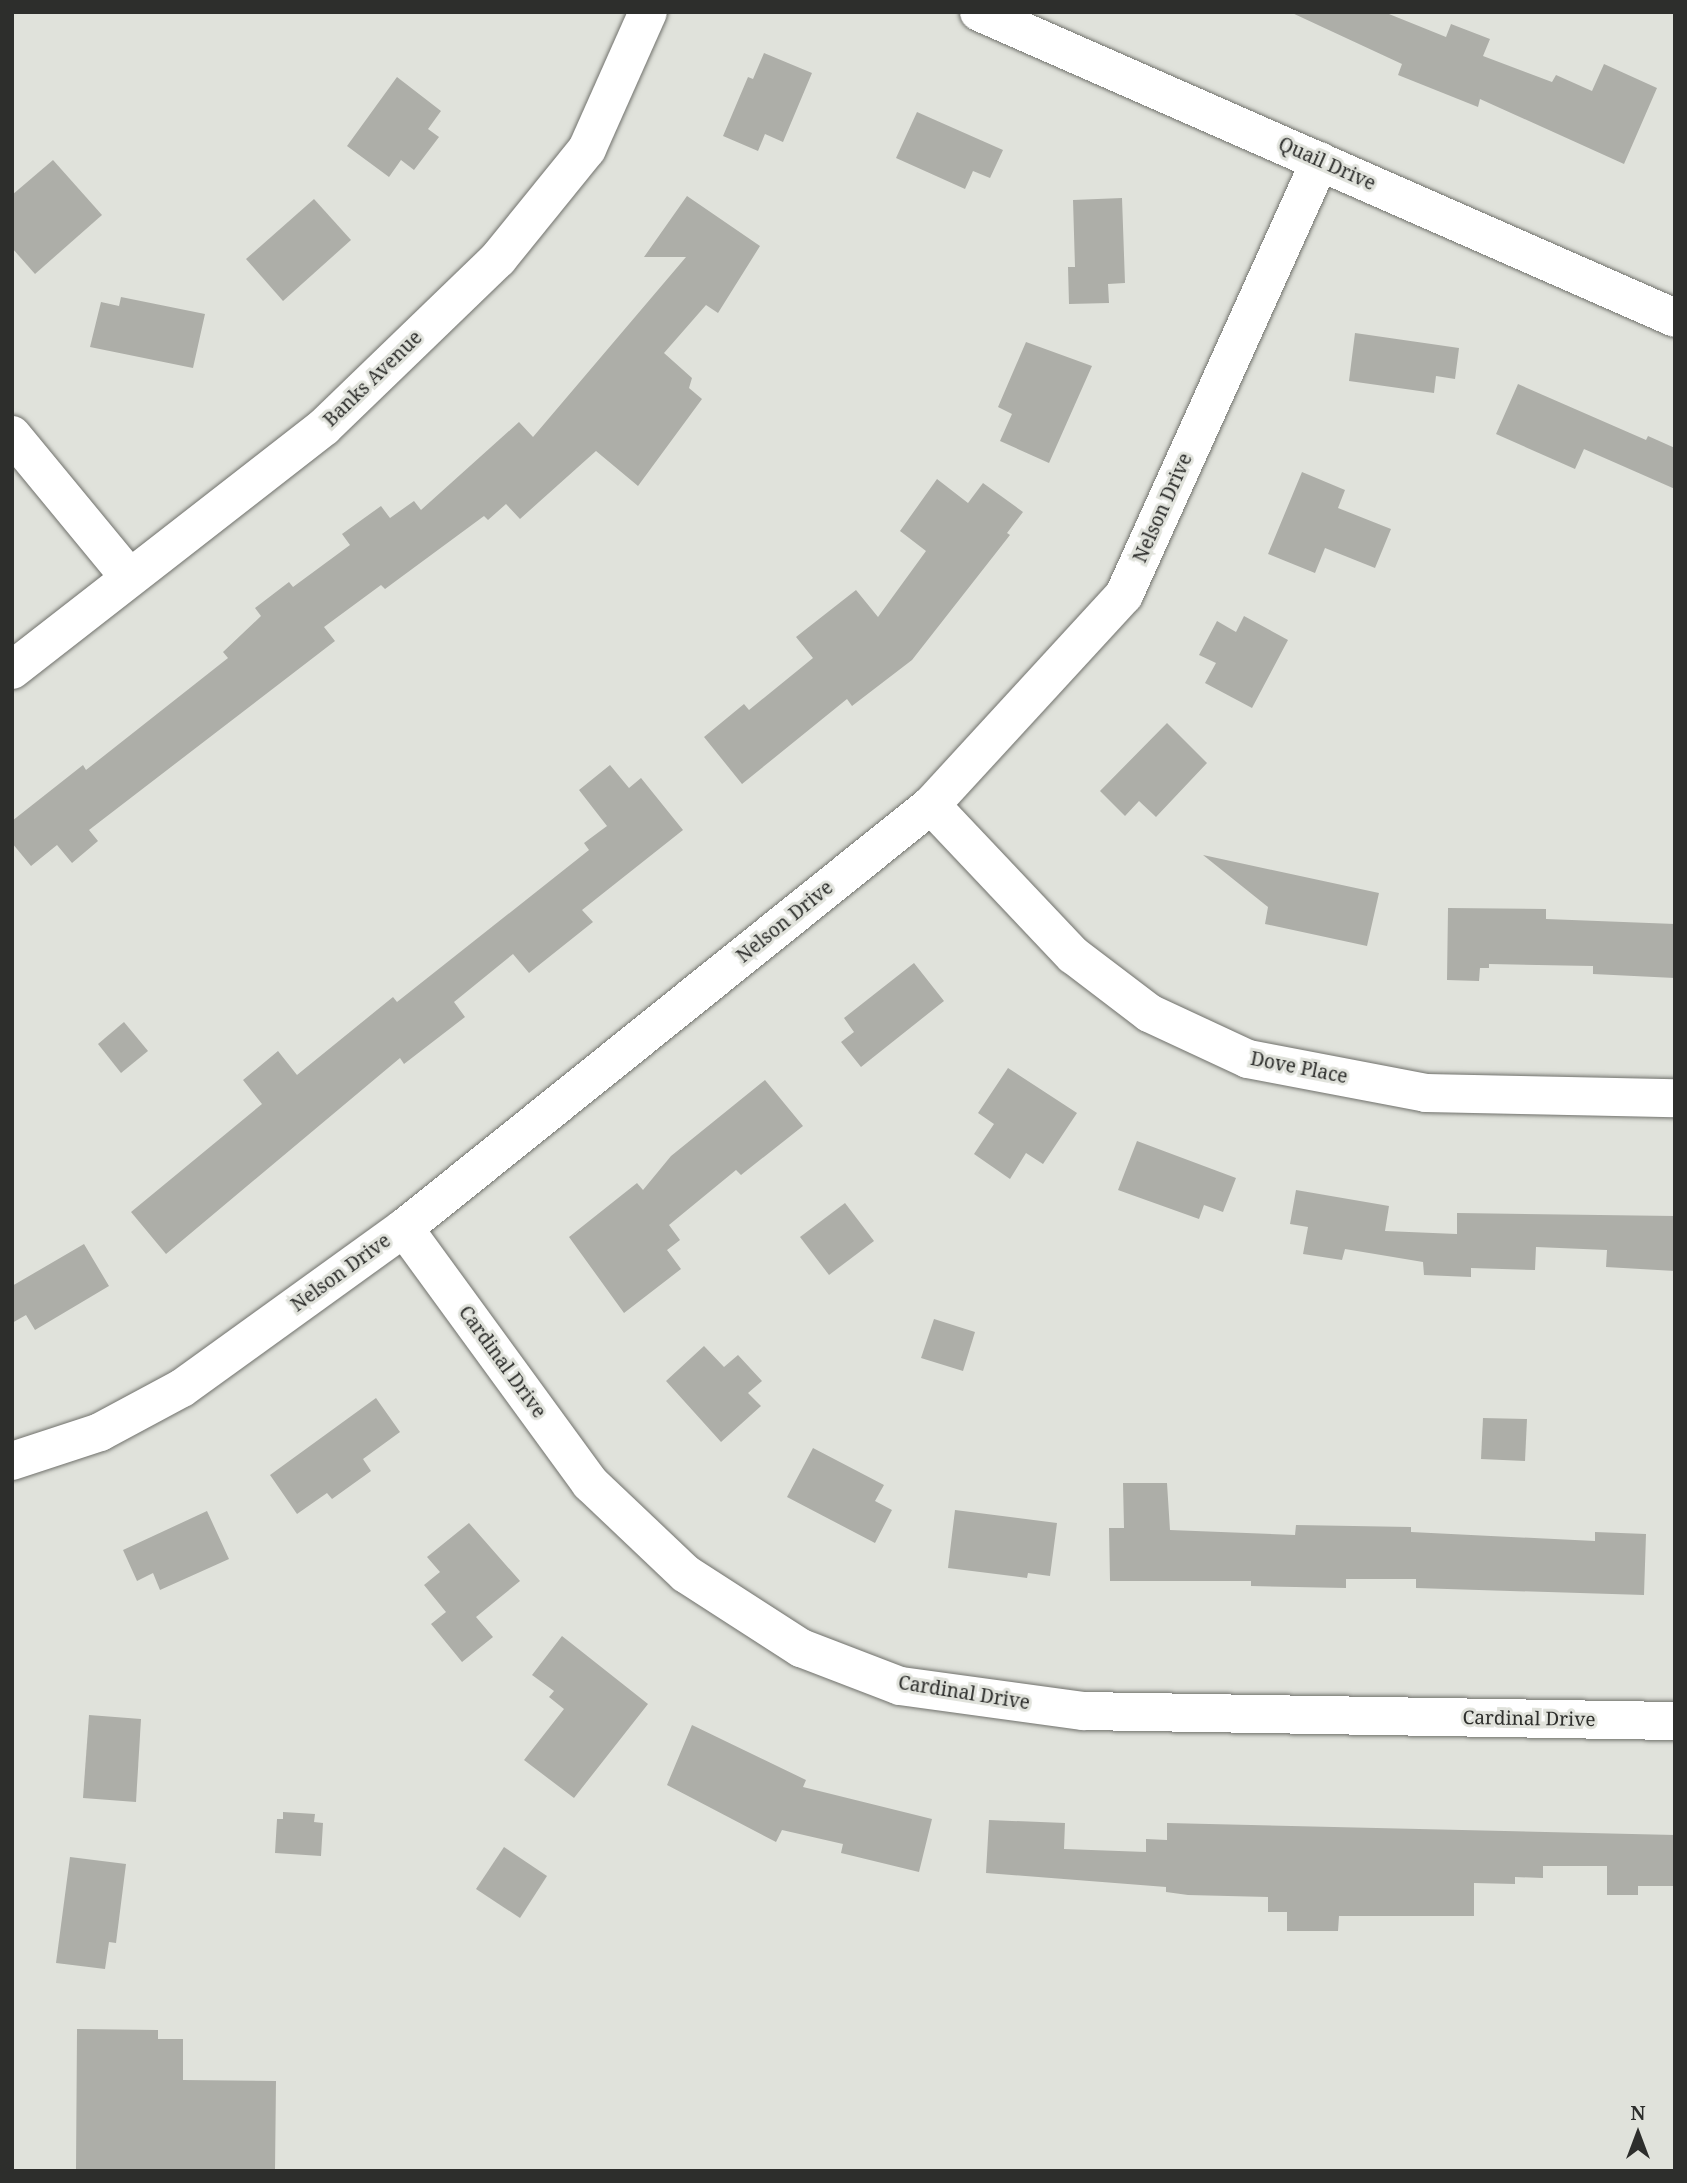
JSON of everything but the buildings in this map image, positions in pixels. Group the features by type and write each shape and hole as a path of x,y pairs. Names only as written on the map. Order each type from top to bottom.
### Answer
{"street":[{"name":"Banks Avenue","path":"12,670 324,427 498,259 587,149 648,12"},
{"name":"Quail Drive","path":"979,12 1675,318"},
{"name":"Nelson Drive","path":"12,1461 100,1432 182,1388 404,1228 931,805 1124,595 1320,161"},
{"path":"12,435 130,577"},
{"name":"Dove Place","path":"931,805 1073,956 1149,1013 1248,1059 1426,1093 1675,1098"},
{"name":"Cardinal Drive","path":"404,1228 590,1483 686,1574 813,1652 900,1686 1083,1711 1675,1721"}]}
